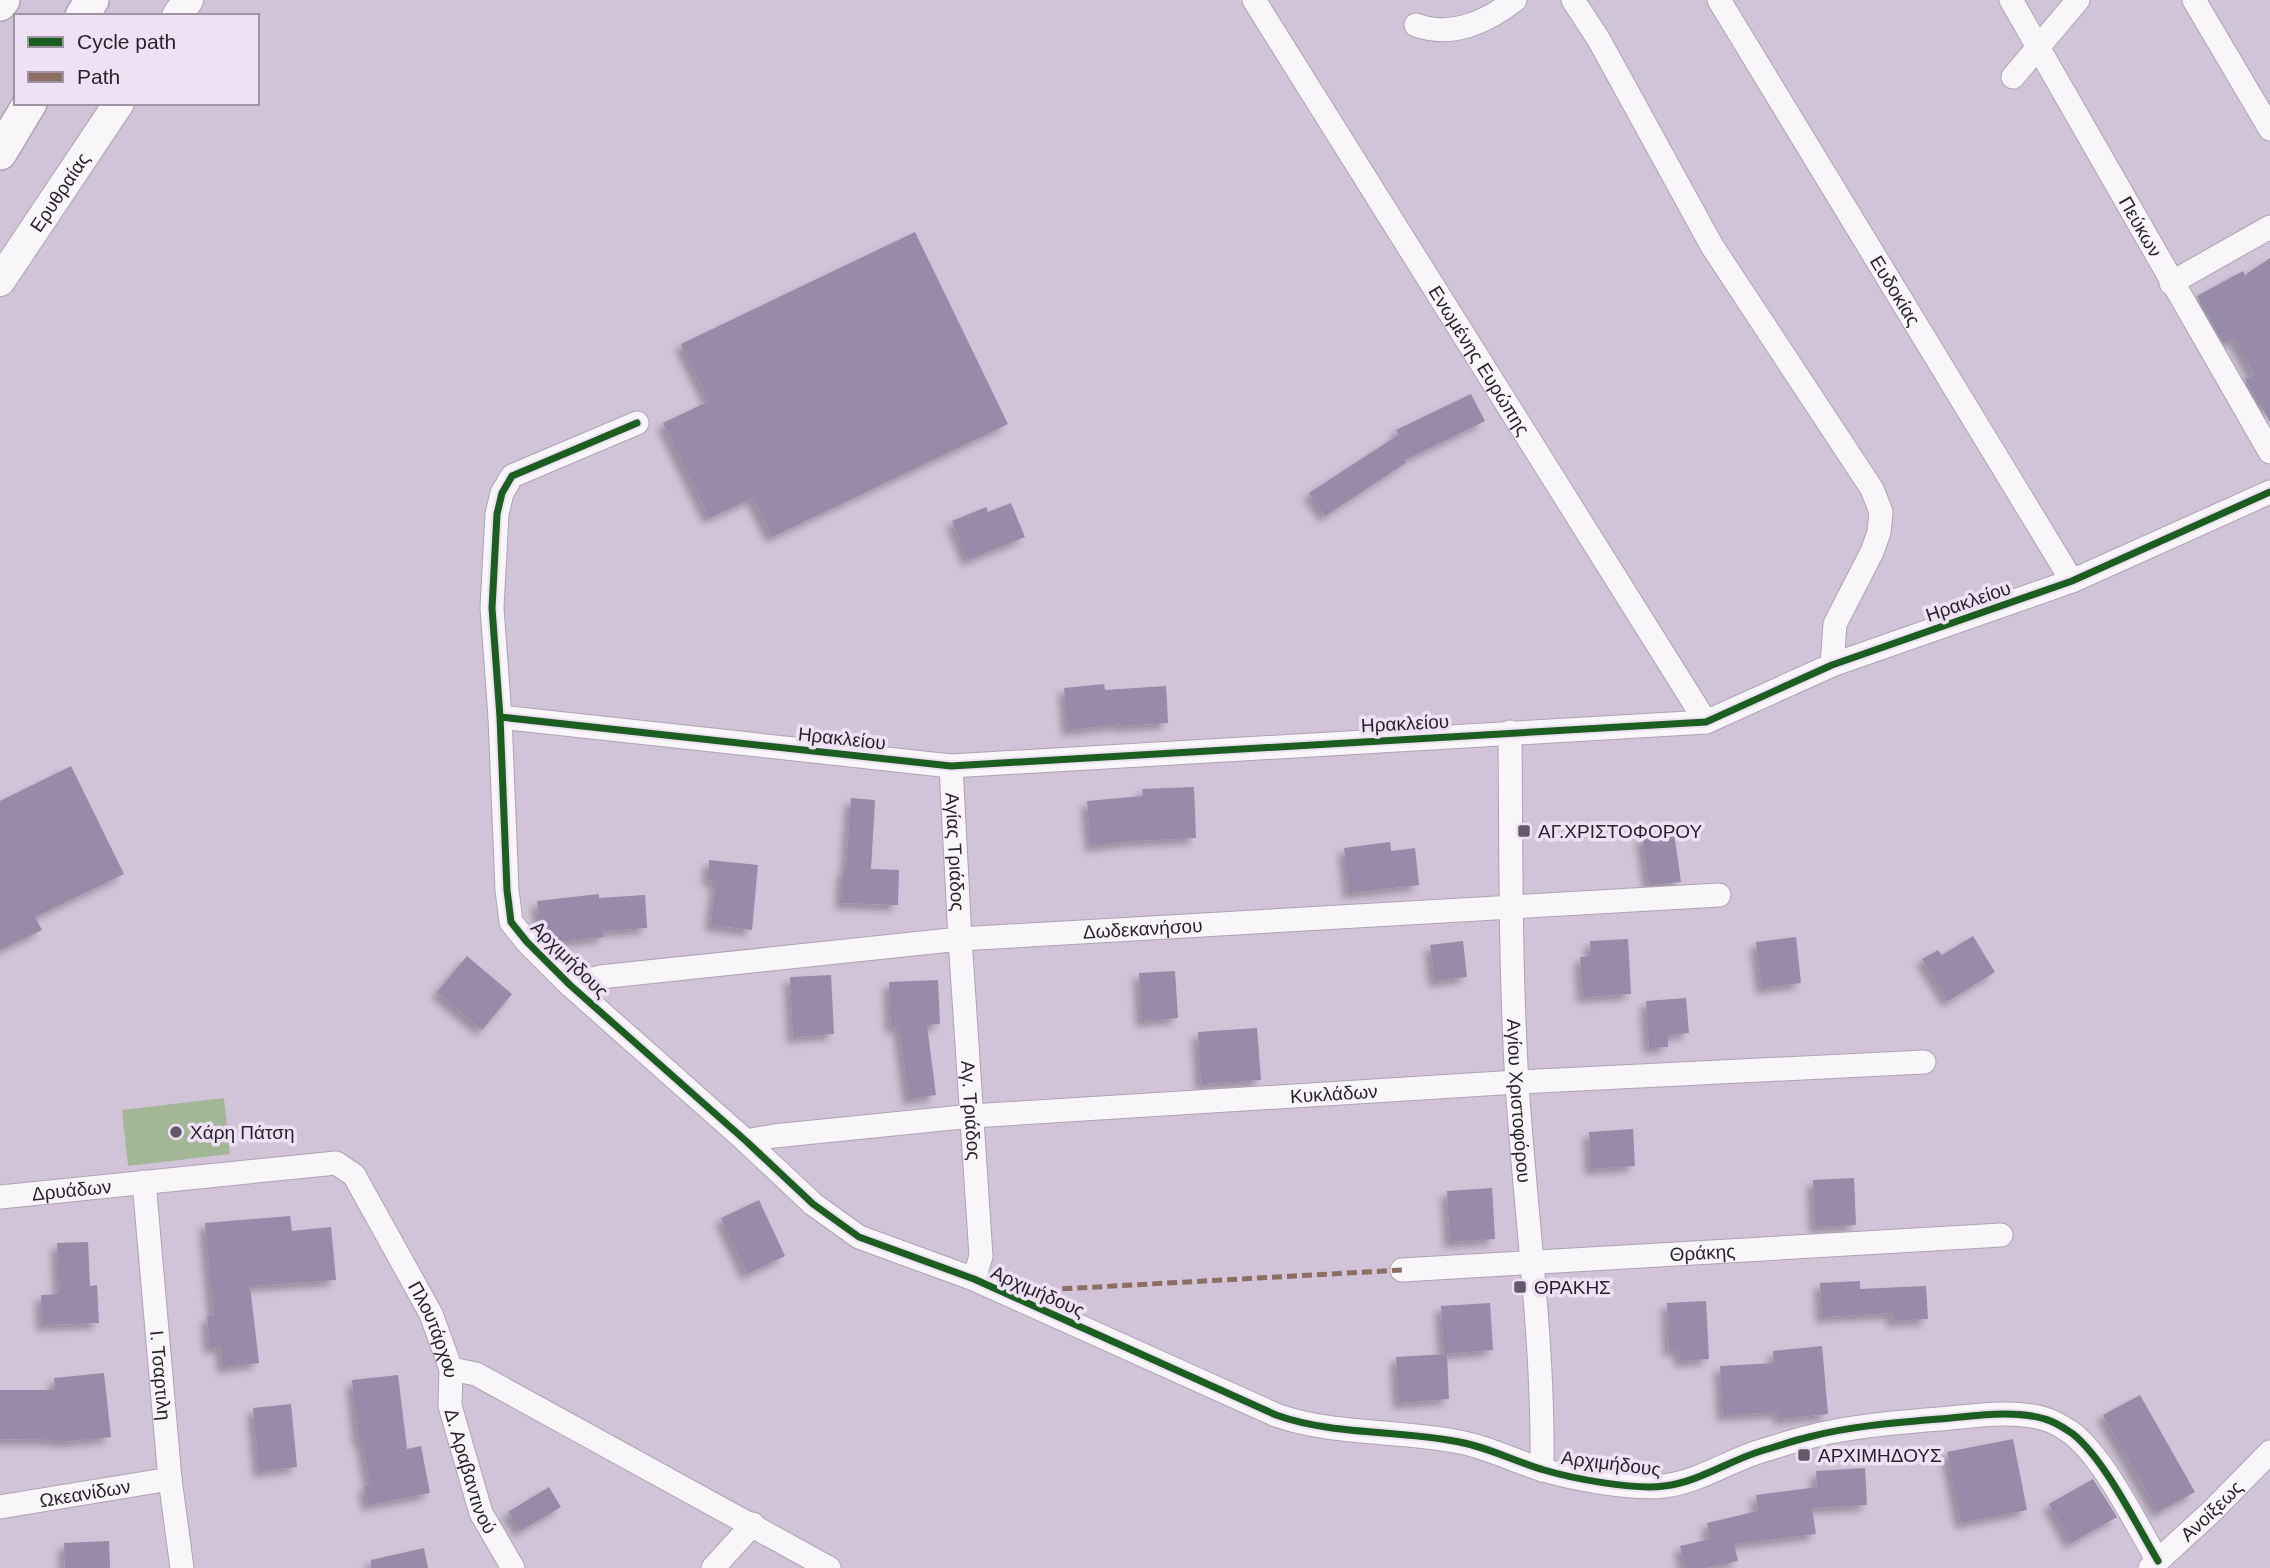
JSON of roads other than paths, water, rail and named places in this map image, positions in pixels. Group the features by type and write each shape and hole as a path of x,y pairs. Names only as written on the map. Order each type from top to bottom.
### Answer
{"highway":[{"path":"0,153 29,105"}],"main road":[{"name":"Ερυθραίας","path":"0,281 118,105"}],"street":[{"name":"Ενωμένης Ευρώπης","path":"1254,0 1706,722"},
{"path":"1416,25 1437,31 1465,27 1489,17 1515,0"},
{"path":"1573,0 1599,40 1713,246 1872,489 1881,512 1879,531 1872,552 1835,624 1832,665"},
{"name":"Ευδοκίας","path":"1719,0 2072,581"},
{"name":"Πεύκων","path":"2011,0 2270,452"},
{"path":"2013,77 2078,0"},
{"path":"2194,0 2270,129"},
{"path":"2171,283 2270,227"},
{"name":"Αρχιμήδους","path":"637,423 512,476 502,493 497,514 492,608 511,922 570,985 813,1204 859,1237 974,1279 1250,1405 1296,1422 1458,1441 1542,1470 1576,1478 1640,1487 1662,1487 1684,1483 1754,1454 1811,1436 1895,1423 1987,1415 2027,1415 2058,1424 2084,1445 2101,1466 2154,1564"},
{"name":"Ηρακλείου","path":"499,717 951,766 1706,722 1832,665 2072,581 2270,492"},
{"name":"Αγίου Χριστοφόρου","path":"1510,732 1517,1082 1533,1263 1542,1470"},
{"name":"Αγίας Τριάδος","path":"951,766 960,939"},
{"name":"Δωδεκανήσου","path":"570,985 600,977 960,939 1719,895"},
{"name":"Αγ. Τριάδος","path":"960,939 981,1256 974,1279"},
{"name":"Κυκλάδων","path":"746,1141 972,1116 1517,1082 1924,1062"},
{"name":"Πλουτάρχου","path":"144,1182 336,1163 354,1175 431,1314 451,1369 476,1374 829,1568"},
{"name":"Δρυάδων","path":"0,1197 144,1182"},
{"name":"Ι. Τσαρτιλη","path":"144,1182 170,1479 182,1568"},
{"name":"Θράκης","path":"1402,1270 2001,1235"},
{"name":"Δ. Αραβαντινού","path":"451,1369 450,1406 481,1513 513,1568"},
{"name":"Ανοίξεως","path":"2154,1564 2211,1512 2270,1452"},
{"name":"Ωκεανίδων","path":"0,1507 170,1479"},
{"path":"713,1568 753,1524"}],"place":[{"name":"ΑΓ.ΧΡΙΣΤΟΦΟΡΟΥ","path":"1524,831"},
{"name":"Χάρη Πάτση","path":"176,1132"},
{"name":"ΘΡΑΚΗΣ","path":"1520,1287"},
{"name":"ΑΡΧΙΜΗΔΟΥΣ","path":"1804,1455"}]}
